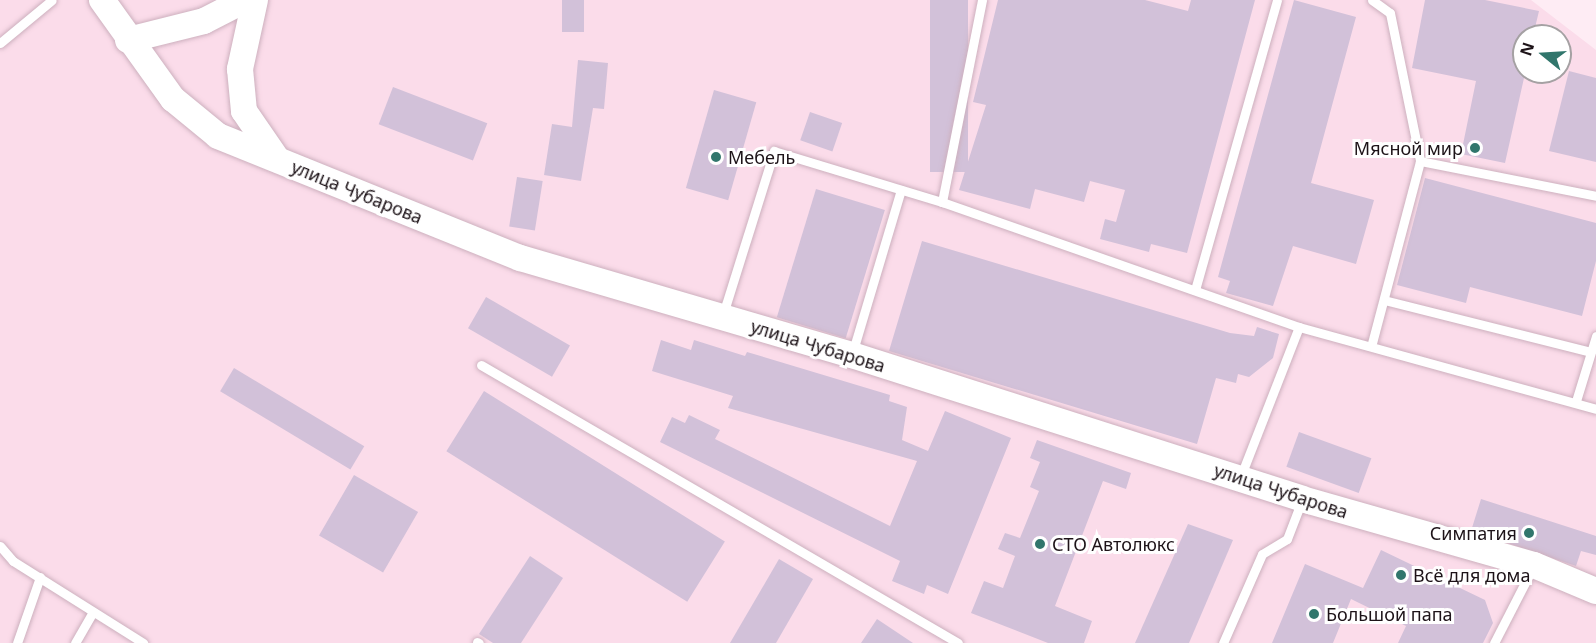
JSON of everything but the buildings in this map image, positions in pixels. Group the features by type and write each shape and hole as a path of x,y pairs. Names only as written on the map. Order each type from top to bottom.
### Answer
{"street":[{"name":"улица Чубарова","path":"102,0 128,40 173,99 218,135 520,258 852,355 1240,478 1302,500 1534,565 1596,591"},
{"path":"128,40 204,21 245,0"},
{"path":"255,0 240,69 244,111 277,159"}],"lane":[{"path":"0,43 52,0"},
{"path":"942,202 982,0"},
{"path":"1195,290 1277,0"},
{"path":"1372,0 1390,13 1420,161 1372,343"},
{"path":"722,318 774,151 942,202 1299,327 1372,343 1576,401 1596,409"},
{"path":"1420,161 1596,196"},
{"path":"852,355 901,190"},
{"path":"1384,300 1591,352"},
{"path":"1240,478 1299,327"},
{"path":"1576,401 1596,336"},
{"path":"481,364 958,643"},
{"path":"1222,643 1262,554 1287,539 1302,500"},
{"path":"0,546 40,577 143,643"},
{"path":"1494,643 1534,565"},
{"path":"17,643 40,577"},
{"path":"75,643 93,612"}],"shaded area":[{"path":"0,0 1531,0 1562,24 1512,24 1512,84 1572,84 1572,32 1596,50 1596,643 0,643"}],"place":[{"name":"Мясной мир","path":"1475,148"},
{"name":"Мебель","path":"716,157"},
{"name":"Симпатия","path":"1529,533"},
{"name":"СТО Автолюкс","path":"1040,544"},
{"name":"Всё для дома","path":"1401,575"},
{"name":"Большой папа","path":"1314,614"}]}
